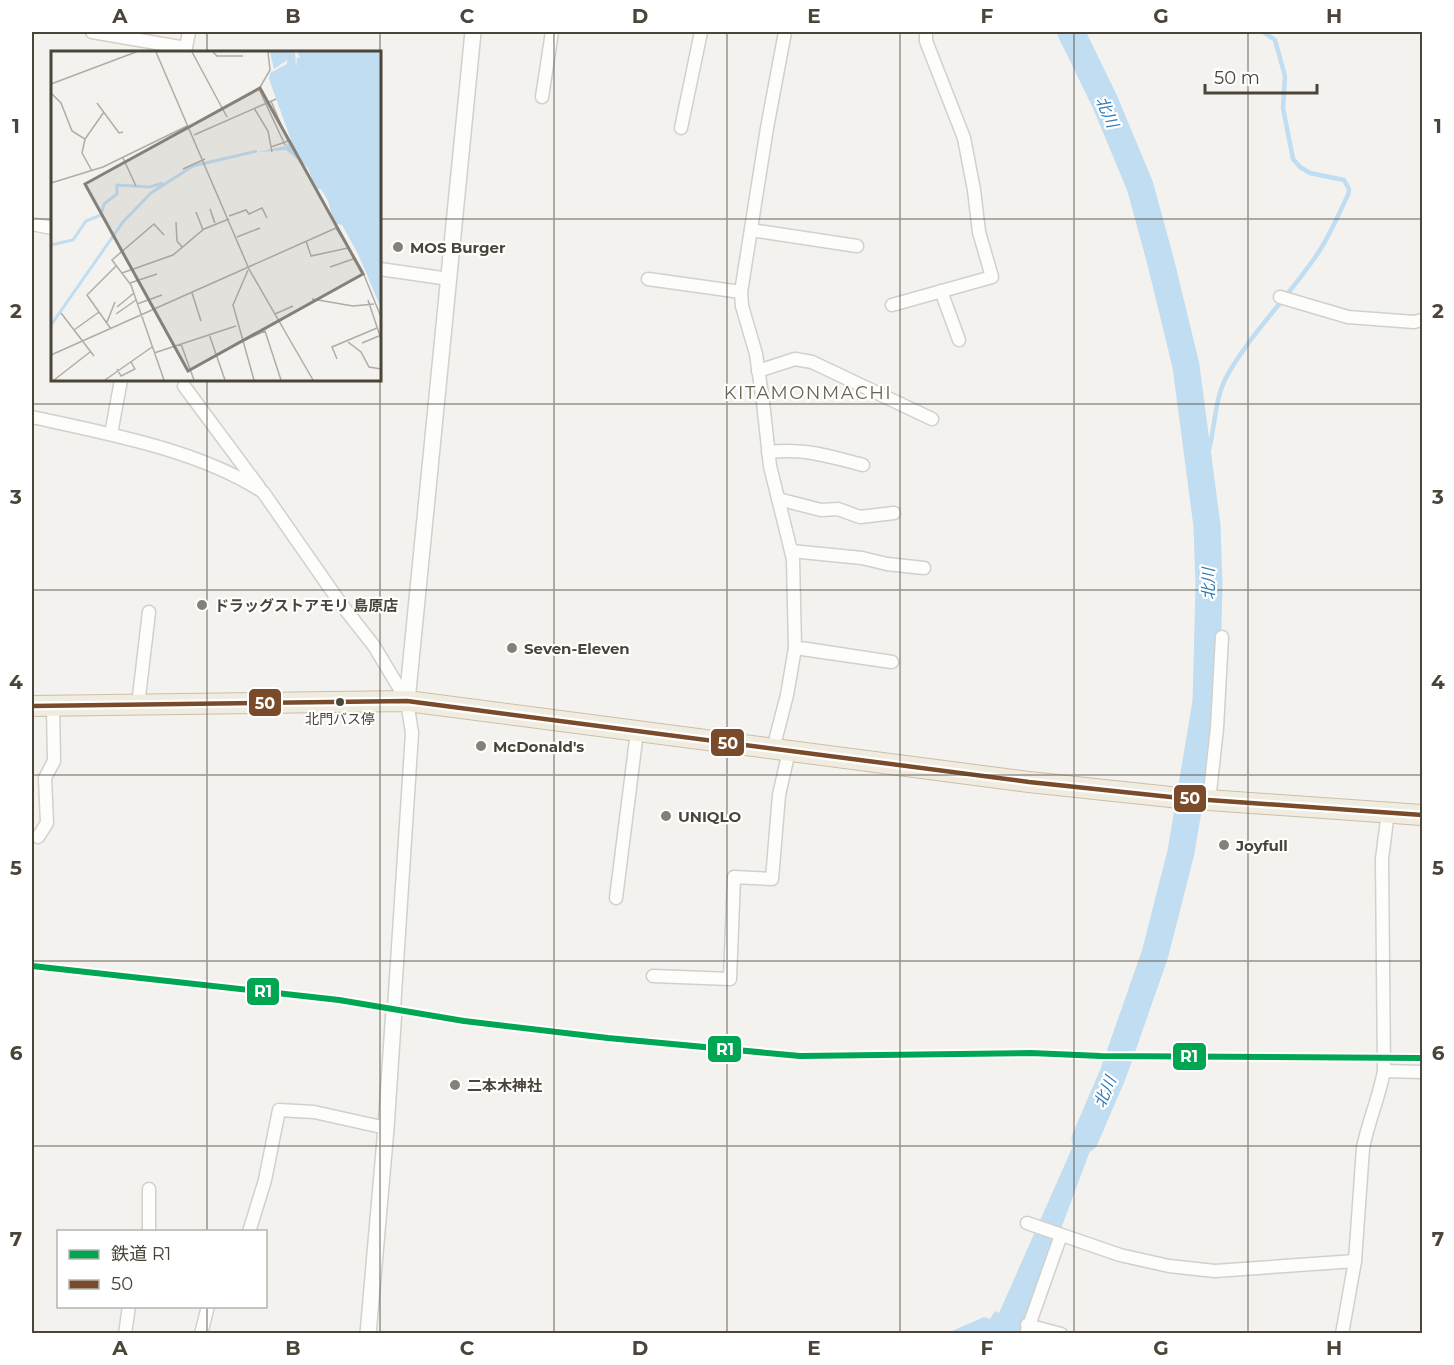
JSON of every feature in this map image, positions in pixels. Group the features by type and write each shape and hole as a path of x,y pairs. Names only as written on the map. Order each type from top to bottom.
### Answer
{"highway":[{"path":"32,706 408,701 1029,782 1180,798 1422,815"}],"street":[{"path":"92,32 185,50 189,32"},
{"path":"368,1334 386,1128 412,733 408,701 473,32"},
{"path":"542,97 552,32"},
{"path":"681,128 701,32"},
{"path":"653,976 730,979 734,877 772,879 781,750 795,648 791,551 770,466 759,371 742,306 741,292 785,32"},
{"path":"892,305 992,277 979,232 964,138 926,41 926,32"},
{"path":"32,224 51,228"},
{"path":"751,230 856,246"},
{"path":"381,268 449,279"},
{"path":"648,279 741,292"},
{"path":"941,291 959,340"},
{"path":"1284,298 1348,317 1414,322 1422,320"},
{"path":"759,371 795,359 812,362 932,419"},
{"path":"111,434 121,381"},
{"path":"184,386 263,492 341,604 374,645 408,701"},
{"path":"32,417 111,434 206,463 247,481 263,492"},
{"path":"768,452 809,451 863,465"},
{"path":"778,499 821,510 838,509 860,517 894,513"},
{"path":"791,551 862,558 887,564 924,568"},
{"path":"138,705 149,612"},
{"path":"1206,800 1217,728 1222,637"},
{"path":"795,648 818,651 892,662 870,659 795,648"},
{"path":"38,837 46,823 45,778 54,761 53,706"},
{"path":"616,898 638,732"},
{"path":"1342,1334 1355,1261 1363,1148 1366,1130 1384,1071 1382,859 1388,812"},
{"path":"1384,1071 1422,1072"},
{"path":"250,1230 265,1180 279,1110 314,1112 386,1128"},
{"path":"149,1189 149,1230"},
{"path":"1028,1222 1120,1255 1169,1266 1215,1271 1355,1261"},
{"path":"1060,1234 1026,1329 1061,1334"},
{"path":"125,1334 129,1308"},
{"path":"201,1334 208,1308"}],"water":[{"path":"1077,1137 1093,1143 1022,1333 945,1334 984,1317 990,1319 995,1311 999,1313"}],"waterway":[{"name":"北川","path":"1071,32 1105,102 1140,186 1161,263 1186,366 1207,526 1209,586 1206,702 1181,852 1155,954 1113,1074 1085,1139"},
{"path":"1201,470 1210,447 1219,397 1228,374 1248,343 1321,249 1349,189 1344,180 1310,173 1293,159 1283,108 1285,76 1275,40 1263,32"}],"rail line":[{"name":"R1","path":"32,966 339,1000 464,1021 608,1038 800,1056 1031,1053 1101,1056 1422,1058"}],"transit line":[{"name":"50","path":"32,706 407,701 1029,782 1180,798 1422,815"}],"place":[{"name":"MOS Burger","path":"398,247"},
{"name":"ドラッグストアモリ 島原店","path":"202,605"},
{"name":"Seven-Eleven","path":"512,648"},
{"name":"北門バス停","path":"340,702"},
{"name":"McDonald's","path":"481,746"},
{"name":"UNIQLO","path":"666,816"},
{"name":"Joyfull","path":"1224,845"},
{"name":"二本木神社","path":"455,1085"}],"district":[{"name":"KITAMONMACHI","path":"808,393"}]}
